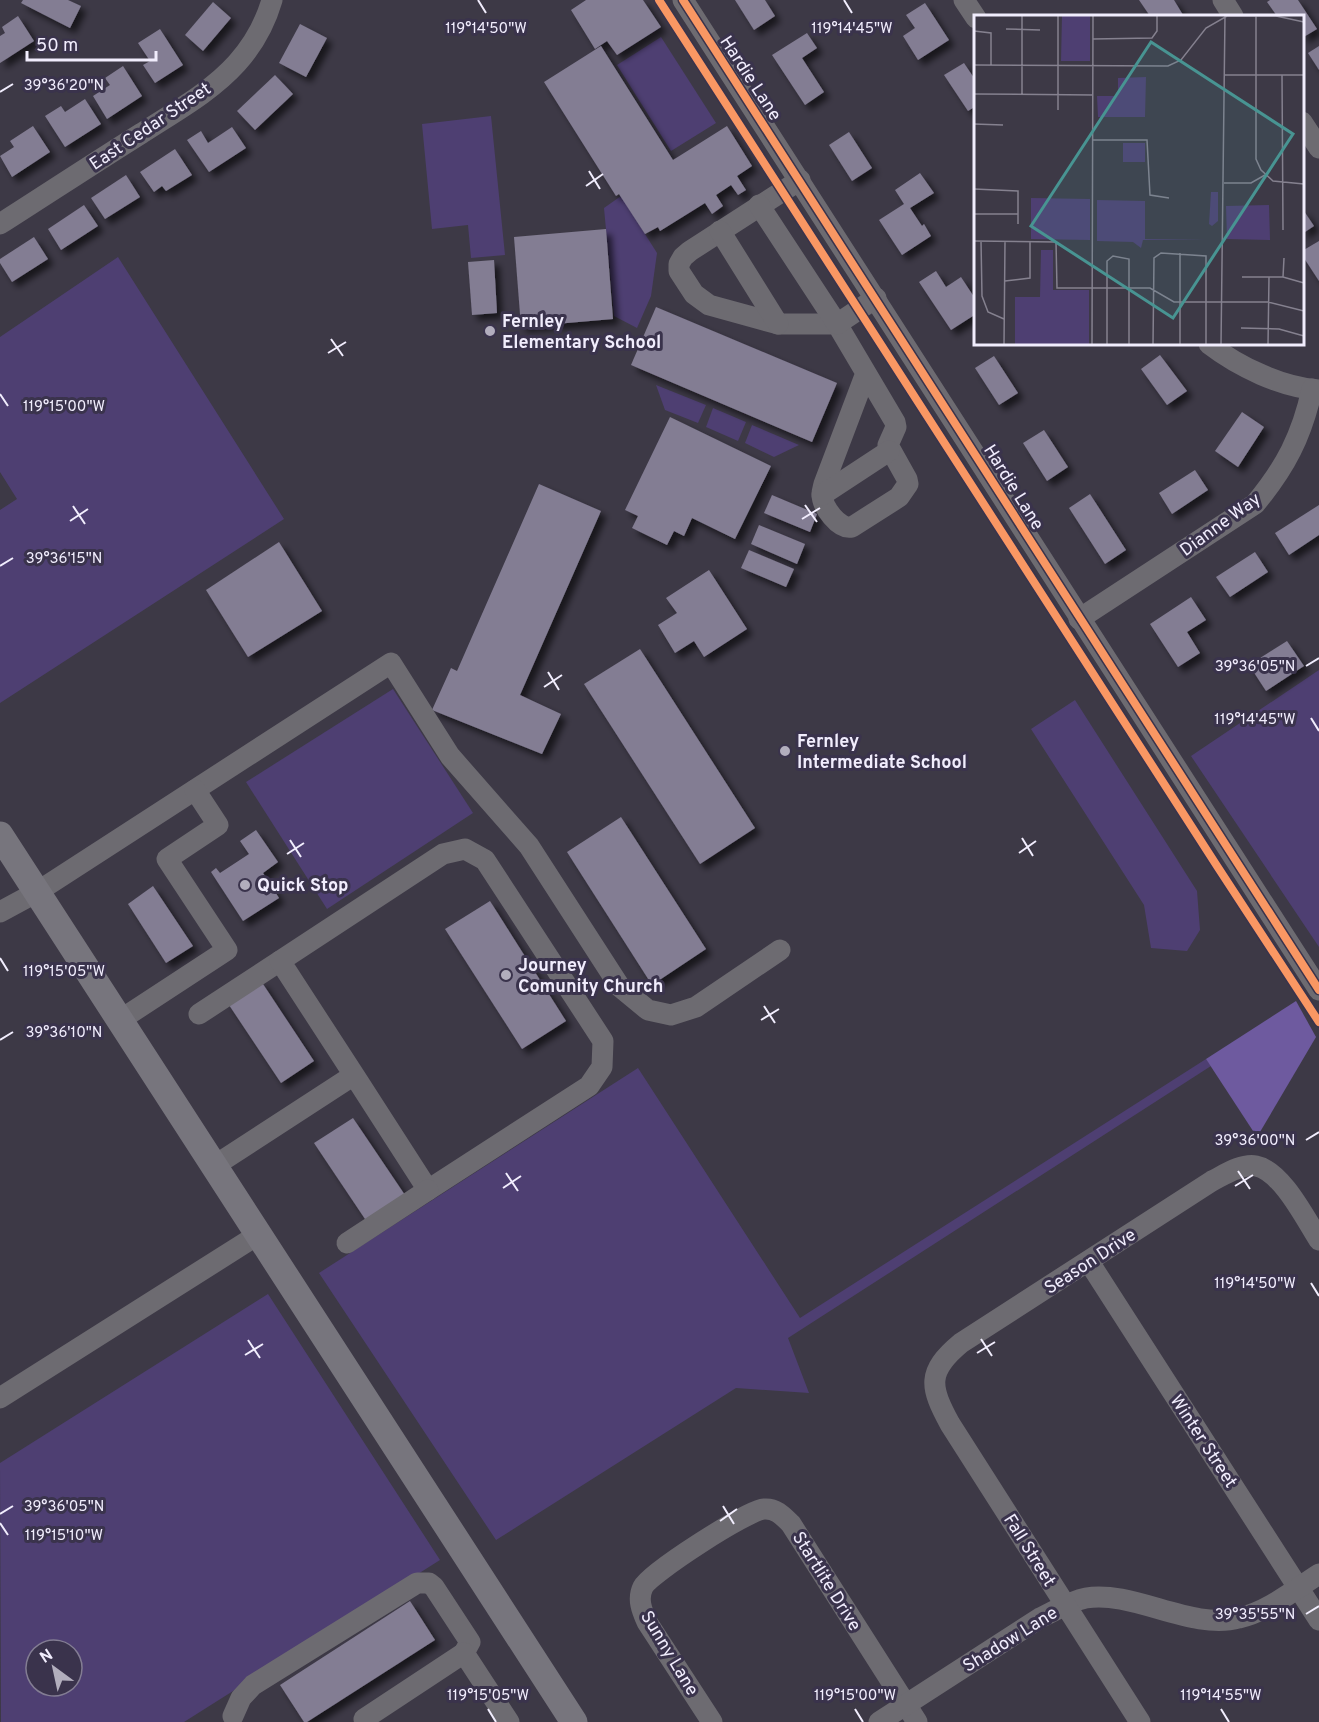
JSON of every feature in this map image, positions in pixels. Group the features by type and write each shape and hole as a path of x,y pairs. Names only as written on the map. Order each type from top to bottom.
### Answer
{"main road":[{"path":"0,835 574,1722"}],"street":[{"name":"East Cedar Street","path":"0,225 212,86 236,64 253,43 266,20 272,0"},
{"name":"Hardie Lane","path":"683,0 1319,990"},
{"path":"964,0 974,16"},
{"path":"1223,0 1232,15"},
{"path":"1304,125 1319,148"},
{"path":"800,180 683,257 679,271 683,279 700,300 778,324 837,324 876,298"},
{"path":"759,205 837,324 866,373 895,422 896,427 888,445 889,451 908,484 899,497 847,528 842,527 836,521 822,495 824,484 866,373"},
{"path":"720,231 778,324"},
{"path":"1210,345 1265,376 1315,389"},
{"name":"Dianne Way","path":"1079,619 1255,504 1276,479 1292,451 1315,389"},
{"path":"822,495 889,451"},
{"path":"0,912 37,892 391,663 450,756 529,846 620,987 648,1010 671,1015 696,1007 780,950"},
{"path":"120,1020 227,950 167,859 218,825 195,790"},
{"path":"199,1014 443,854 465,849 484,860 603,1041 602,1067 589,1086 347,1243"},
{"path":"280,961 428,1190"},
{"path":"214,1166 354,1075"},
{"name":"Season Drive","path":"936,1372 945,1357 961,1343 1212,1182 1240,1168 1256,1166 1270,1173 1280,1182 1319,1240"},
{"path":"0,1398 259,1234"},
{"name":"Winter Street","path":"1089,1262 1319,1620"},
{"name":"Fall Street","path":"936,1372 934,1387 939,1404 950,1424 1140,1722"},
{"name":"Startlite Drive","path":"705,1541 742,1518 762,1509 772,1509 782,1514 791,1524 911,1714"},
{"name":"Sunny Lane","path":"705,1541 647,1580 640,1597 641,1609 647,1622 712,1722"},
{"name":"Shadow Lane","path":"879,1722 911,1714 1040,1618 1085,1598 1096,1597 1129,1602 1193,1617 1217,1620 1239,1619 1259,1611 1319,1574"},
{"path":"232,1720 241,1698 253,1685 417,1583 429,1583 434,1587 470,1642 464,1653 364,1719 366,1722"},
{"path":"464,1653 509,1722"}],"shaded area":[{"path":"661,37 716,123 671,151 617,65"},
{"path":"491,116 505,255 471,258 468,225 432,229 422,124"},
{"path":"621,196 657,253 651,296 637,328 614,316 604,208"},
{"path":"118,257 284,519 0,703 0,510 17,499 0,472 0,337"},
{"path":"656,385 706,405 698,423 665,410"},
{"path":"713,408 746,422 738,441 706,427"},
{"path":"752,425 799,445 774,457 745,443"},
{"path":"1319,670 1319,947 1191,756"},
{"path":"393,689 473,813 327,909 246,782"},
{"path":"1075,700 1197,891 1200,930 1187,951 1151,948 1144,905 1031,729"},
{"path":"1296,1001 1316,1037 1260,1132 1255,1134 1206,1059"},
{"path":"1206,1059 1211,1066 788,1338 809,1393 736,1388 496,1540 319,1273 638,1068 800,1318"},
{"path":"268,1294 440,1560 184,1722 1,1722 0,1463"}],"building":[{"path":"23,0 68,0 81,6 70,28 21,3"},
{"path":"586,0 643,0 661,27 617,55 607,41 595,49 571,10"},
{"path":"735,0 765,0 775,16 754,30"},
{"path":"1139,0 1174,0 1183,15 1149,15"},
{"path":"1270,0 1298,0 1317,29 1304,37 1304,15 1276,15 1267,2"},
{"path":"213,2 231,18 203,51 185,35"},
{"path":"925,3 949,40 918,60 903,36 915,28 906,15"},
{"path":"18,16 34,41 0,63 0,36 5,33 2,27"},
{"path":"300,24 327,38 306,77 279,63"},
{"path":"160,29 183,65 155,83 143,65 150,61 138,43"},
{"path":"807,33 817,48 802,58 824,92 805,105 772,55"},
{"path":"601,46 673,160 727,126 752,166 737,176 746,190 738,195 731,185 716,195 723,206 712,214 705,203 660,231 658,227 645,234 619,194 616,196 544,82"},
{"path":"1319,46 1319,70 1308,53"},
{"path":"964,63 974,78 974,107 968,111 944,75"},
{"path":"123,66 142,96 107,119 93,96 110,85 105,78"},
{"path":"275,75 293,94 255,130 237,111"},
{"path":"85,99 101,124 65,147 45,116 61,106 65,112"},
{"path":"33,126 50,152 12,177 0,156 14,147 10,141"},
{"path":"232,127 246,148 209,172 187,140 201,131 208,143"},
{"path":"849,132 872,168 852,181 829,145"},
{"path":"175,149 192,175 166,191 162,186 154,192 140,172"},
{"path":"920,173 934,193 910,208 931,236 902,255 879,220 904,204 895,190"},
{"path":"126,175 140,197 105,219 91,198"},
{"path":"84,205 98,226 61,250 48,229"},
{"path":"1304,211 1314,226 1304,233"},
{"path":"606,229 613,319 521,327 514,237"},
{"path":"34,237 48,259 12,282 0,263 0,259"},
{"path":"1319,241 1319,281 1304,258 1304,250"},
{"path":"494,260 497,313 472,315 468,262"},
{"path":"936,271 946,287 961,277 974,297 974,315 951,330 919,282"},
{"path":"656,307 837,383 812,442 631,365"},
{"path":"1160,355 1187,391 1167,405 1141,369"},
{"path":"994,356 1018,393 999,405 975,368"},
{"path":"1242,412 1264,427 1238,467 1215,451"},
{"path":"670,417 771,466 735,539 692,518 684,536 674,531 667,545 632,528 638,516 625,510"},
{"path":"1044,430 1068,467 1047,481 1023,443"},
{"path":"1195,470 1208,490 1172,514 1159,493"},
{"path":"539,484 601,511 520,695 561,714 542,754 432,710 451,668 457,671"},
{"path":"1090,494 1126,550 1105,564 1069,508"},
{"path":"772,495 817,514 810,532 764,513"},
{"path":"1319,505 1319,535 1289,555 1275,533"},
{"path":"759,525 805,544 797,564 751,544"},
{"path":"279,542 322,611 248,657 206,590"},
{"path":"749,550 794,569 786,587 741,568"},
{"path":"1255,552 1268,572 1230,597 1216,577"},
{"path":"709,570 747,629 704,657 694,641 675,653 658,625 677,613 666,598"},
{"path":"1191,597 1206,620 1187,632 1200,653 1178,667 1150,624"},
{"path":"1287,641 1304,666 1266,691 1249,665"},
{"path":"640,649 755,828 700,864 584,684"},
{"path":"621,817 706,949 652,985 567,852"},
{"name":"Quick Stop","path":"256,830 278,862 263,873 279,898 243,921 211,872 216,868 220,873 249,854 240,841"},
{"path":"153,886 193,946 166,963 128,904"},
{"name":"Journey Comunity Church","path":"490,901 566,1021 522,1049 445,929"},
{"path":"261,981 314,1061 281,1083 227,1002"},
{"path":"353,1118 407,1198 367,1222 314,1143"},
{"path":"410,1601 435,1640 304,1722 280,1685"}],"cycle path":[{"path":"659,0 1319,1022"},
{"path":"683,0 1319,990"}],"place":[{"name":"Fernley Elementary School","path":"490,331"},
{"name":"Fernley Intermediate School","path":"785,751"},
{"name":"Quick Stop","path":"245,885"},
{"name":"Journey Comunity Church","path":"506,975"}]}
